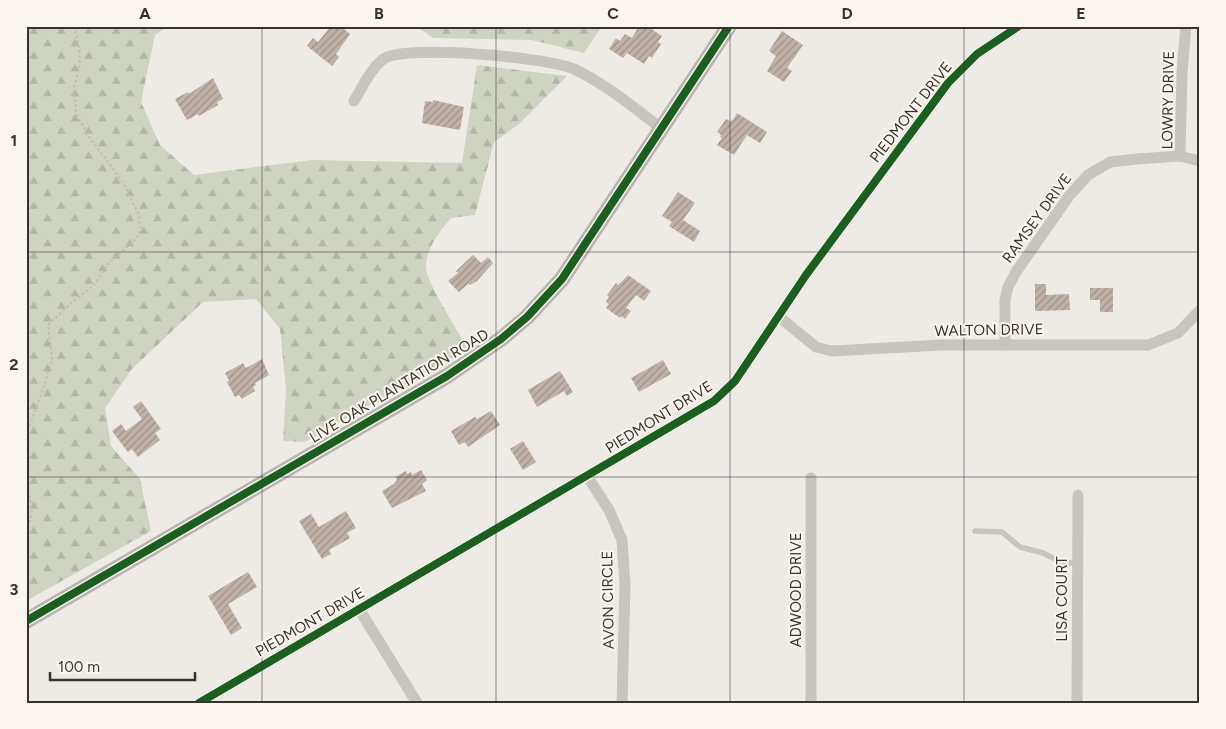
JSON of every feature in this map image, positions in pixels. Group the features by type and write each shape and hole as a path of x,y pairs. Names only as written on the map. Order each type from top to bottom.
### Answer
{"street":[{"name":"LIVE OAK PLANTATION ROAD","path":"26,622 439,381 501,339 527,317 562,280 729,26"},
{"name":"PIEDMONT DRIVE","path":"199,703 696,412 728,389 748,363 778,316 948,83 977,54 1019,26"},
{"name":"LOWRY DRIVE","path":"1186,26 1180,156 1200,162"},
{"path":"354,101 370,75 384,59 400,55 437,53 514,57 549,62 572,69 594,80 662,129"},
{"name":"RAMSEY DRIVE","path":"1006,345 1005,300 1008,287 1016,272 1069,196 1088,174 1110,162 1180,156"},
{"name":"WALTON DRIVE","path":"778,316 816,347 832,351 942,345 1148,345 1178,332 1200,310"},
{"name":"AVON CIRCLE","path":"588,476 609,510 622,540 625,584 622,703"},
{"name":"ADWOOD DRIVE","path":"811,478 811,703"},
{"name":"LISA COURT","path":"1077,703 1078,495"},
{"path":"360,609 417,703"}],"lane":[{"path":"975,531 1002,532 1020,547 1043,553 1059,561 1078,564"}],"path":[{"path":"26,435 44,387 52,358 48,325 69,305 96,284 108,264 135,240 141,230 138,213 123,182 87,134 76,112 74,87 80,65 79,47 74,26"},
{"path":"26,486 32,502 30,523 26,528"}],"green space":[{"path":"26,26 168,26 155,35 141,102 160,145 194,175 312,160 462,163 477,65 567,76 519,124 494,142 475,215 451,218 429,252 426,265 431,282 443,307 468,349 305,442 283,441 286,389 280,329 256,299 203,302 132,369 105,408 111,446 140,479 151,531 26,601"},
{"path":"416,26 602,26 584,53 532,40 433,38"}],"building":[{"path":"331,26 340,26 350,34 336,54 339,57 332,66 307,46 313,38 318,42"},
{"path":"639,26 647,26 662,36 658,42 661,44 652,58 649,56 644,64 627,53 623,58 609,49 616,38 620,41 625,34 632,38"},
{"path":"782,31 803,45 787,68 792,71 784,82 767,71 776,56 769,51"},
{"path":"213,78 223,99 217,102 218,105 199,116 198,114 187,120 175,99 188,92 189,94"},
{"path":"433,100 464,107 460,130 422,123 425,101 433,102"},
{"path":"737,113 767,132 760,143 747,135 734,155 717,145 722,138 717,132 726,119 733,120"},
{"path":"678,192 695,203 683,220 700,231 694,242 669,226 672,222 662,216"},
{"path":"473,255 481,263 488,257 493,263 477,281 470,285 468,284 459,292 448,281 458,273 456,271"},
{"path":"628,275 651,291 644,301 636,295 626,308 631,311 625,319 621,316 620,318 606,308 609,304 606,302 609,297 607,295 616,283 618,285"},
{"path":"1035,284 1046,284 1046,295 1069,294 1070,310 1035,311"},
{"path":"1090,288 1113,288 1113,312 1100,312 1100,300 1090,300"},
{"path":"262,359 269,375 255,383 256,385 253,387 255,391 242,399 239,395 235,397 227,382 229,380 225,373 243,363 246,368"},
{"path":"663,360 671,374 639,392 631,378"},
{"path":"560,371 573,392 567,396 564,391 537,407 528,390"},
{"path":"141,401 161,429 155,433 160,440 138,457 132,449 128,452 112,431 121,424 126,431 142,419 133,407"},
{"path":"491,411 500,425 468,447 465,442 459,445 451,431 475,417 477,419"},
{"path":"523,441 536,462 523,470 510,449"},
{"path":"421,470 427,480 422,484 426,491 392,508 382,491 394,484 397,480 395,477 406,471 407,474 411,472 412,475"},
{"path":"346,511 356,528 347,533 350,538 329,550 331,554 322,559 299,521 311,514 319,527"},
{"path":"248,572 257,587 228,604 242,628 231,635 208,596"}],"cycle path":[{"path":"26,621 447,376 501,339 527,317 562,279 729,26"},
{"path":"199,703 714,401 735,381 806,275 948,83 977,54 1019,26"}]}
